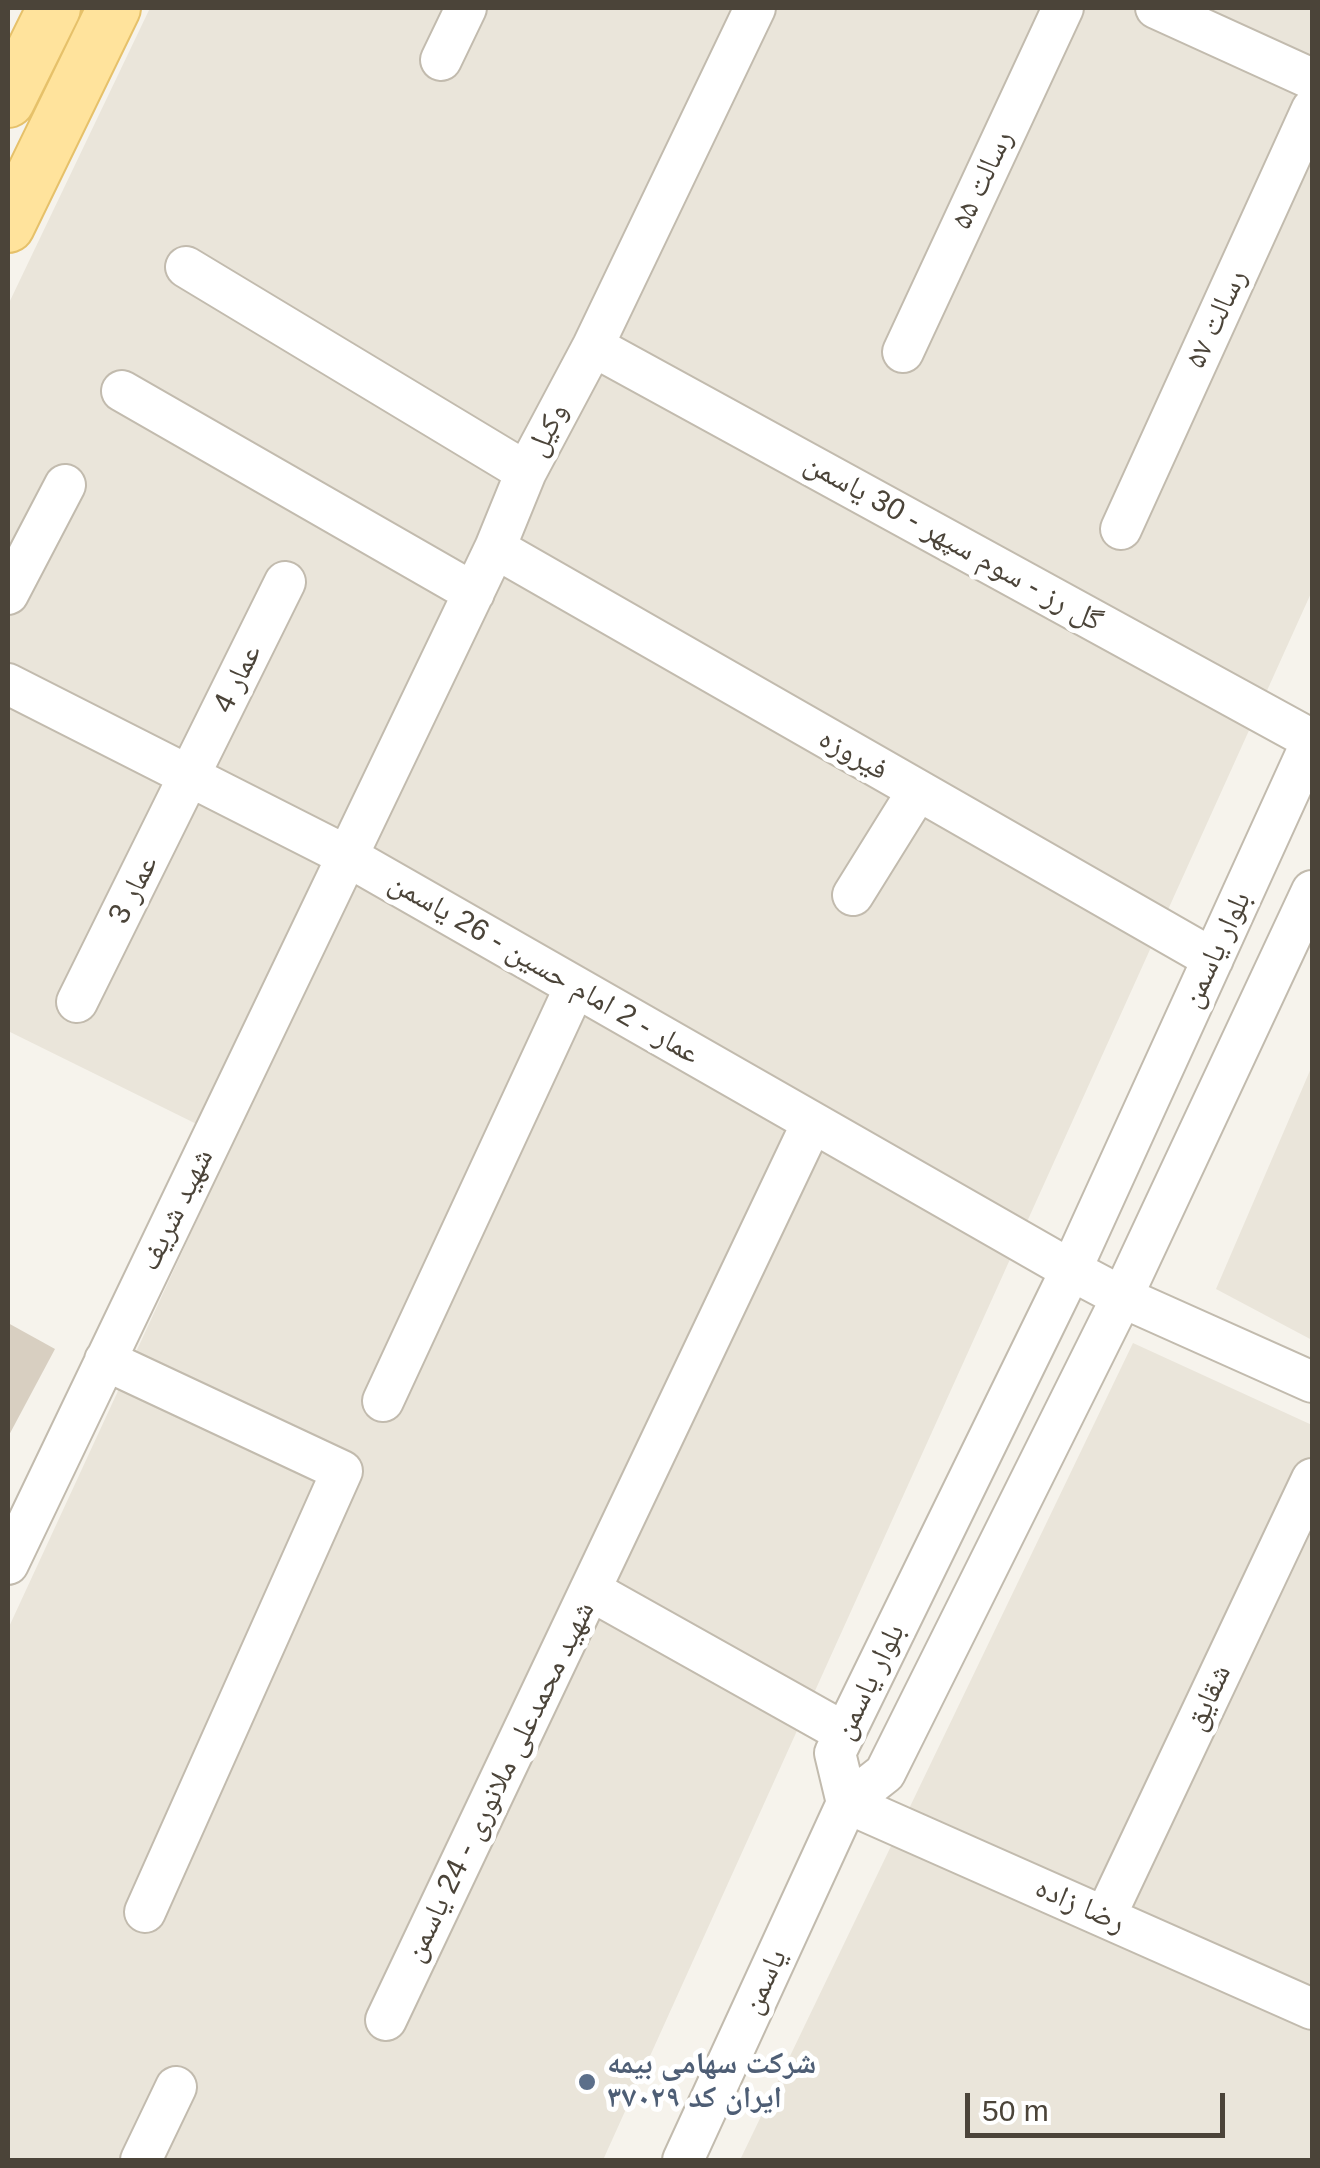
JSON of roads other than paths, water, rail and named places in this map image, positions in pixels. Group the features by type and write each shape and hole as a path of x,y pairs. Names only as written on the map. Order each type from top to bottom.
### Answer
{"main road":[{"path":"8,101 54,8"},
{"path":"8,226 114,8"}],"street":[{"path":"441,60 466,8"},
{"name":"وکیل","path":"348,856 495,548 526,472 593,346 755,8"},
{"name":"رسالت ۵۵","path":"903,352 1063,8"},
{"path":"1156,8 1312,78"},
{"name":"رسالت ۵۷","path":"1121,528 1312,108"},
{"path":"186,267 526,472"},
{"name":"گل رز - سوم سپهر - 30 یاسمن","path":"593,346 1312,741"},
{"path":"122,391 474,592"},
{"path":"8,594 65,484"},
{"name":"فیروزه","path":"495,548 1213,959"},
{"name":"عمار 4","path":"191,777 285,582"},
{"name":"عمار - 2 امام حسین - 26 یاسمن","path":"8,684 348,856 1122,1298 1312,1382"},
{"name":"بلوار یاسمن","path":"1312,741 1071,1270 835,1752 847,1804 886,1773 1122,1298 1312,892"},
{"name":"عمار 3","path":"77,1002 191,777"},
{"path":"853,896 917,792"},
{"name":"شهید شریف","path":"8,1564 348,856"},
{"path":"382,1401 575,987"},
{"path":"590,1590 812,1122"},
{"path":"105,1360 342,1472 144,1912"},
{"name":"شقایق","path":"1105,1917 1312,1480"},
{"name":"شهید محمدعلی ملانوری - 24 یاسمن","path":"386,2020 590,1590 845,1733"},
{"name":"رضا زاده","path":"847,1804 1312,2009"},
{"name":"یاسمن","path":"683,2160 847,1804"},
{"path":"142,2160 176,2087"}],"place":[{"name":"شرکت سهامی بیمه ایران کد ۳۷۰۲۹","path":"587,2082"}]}
